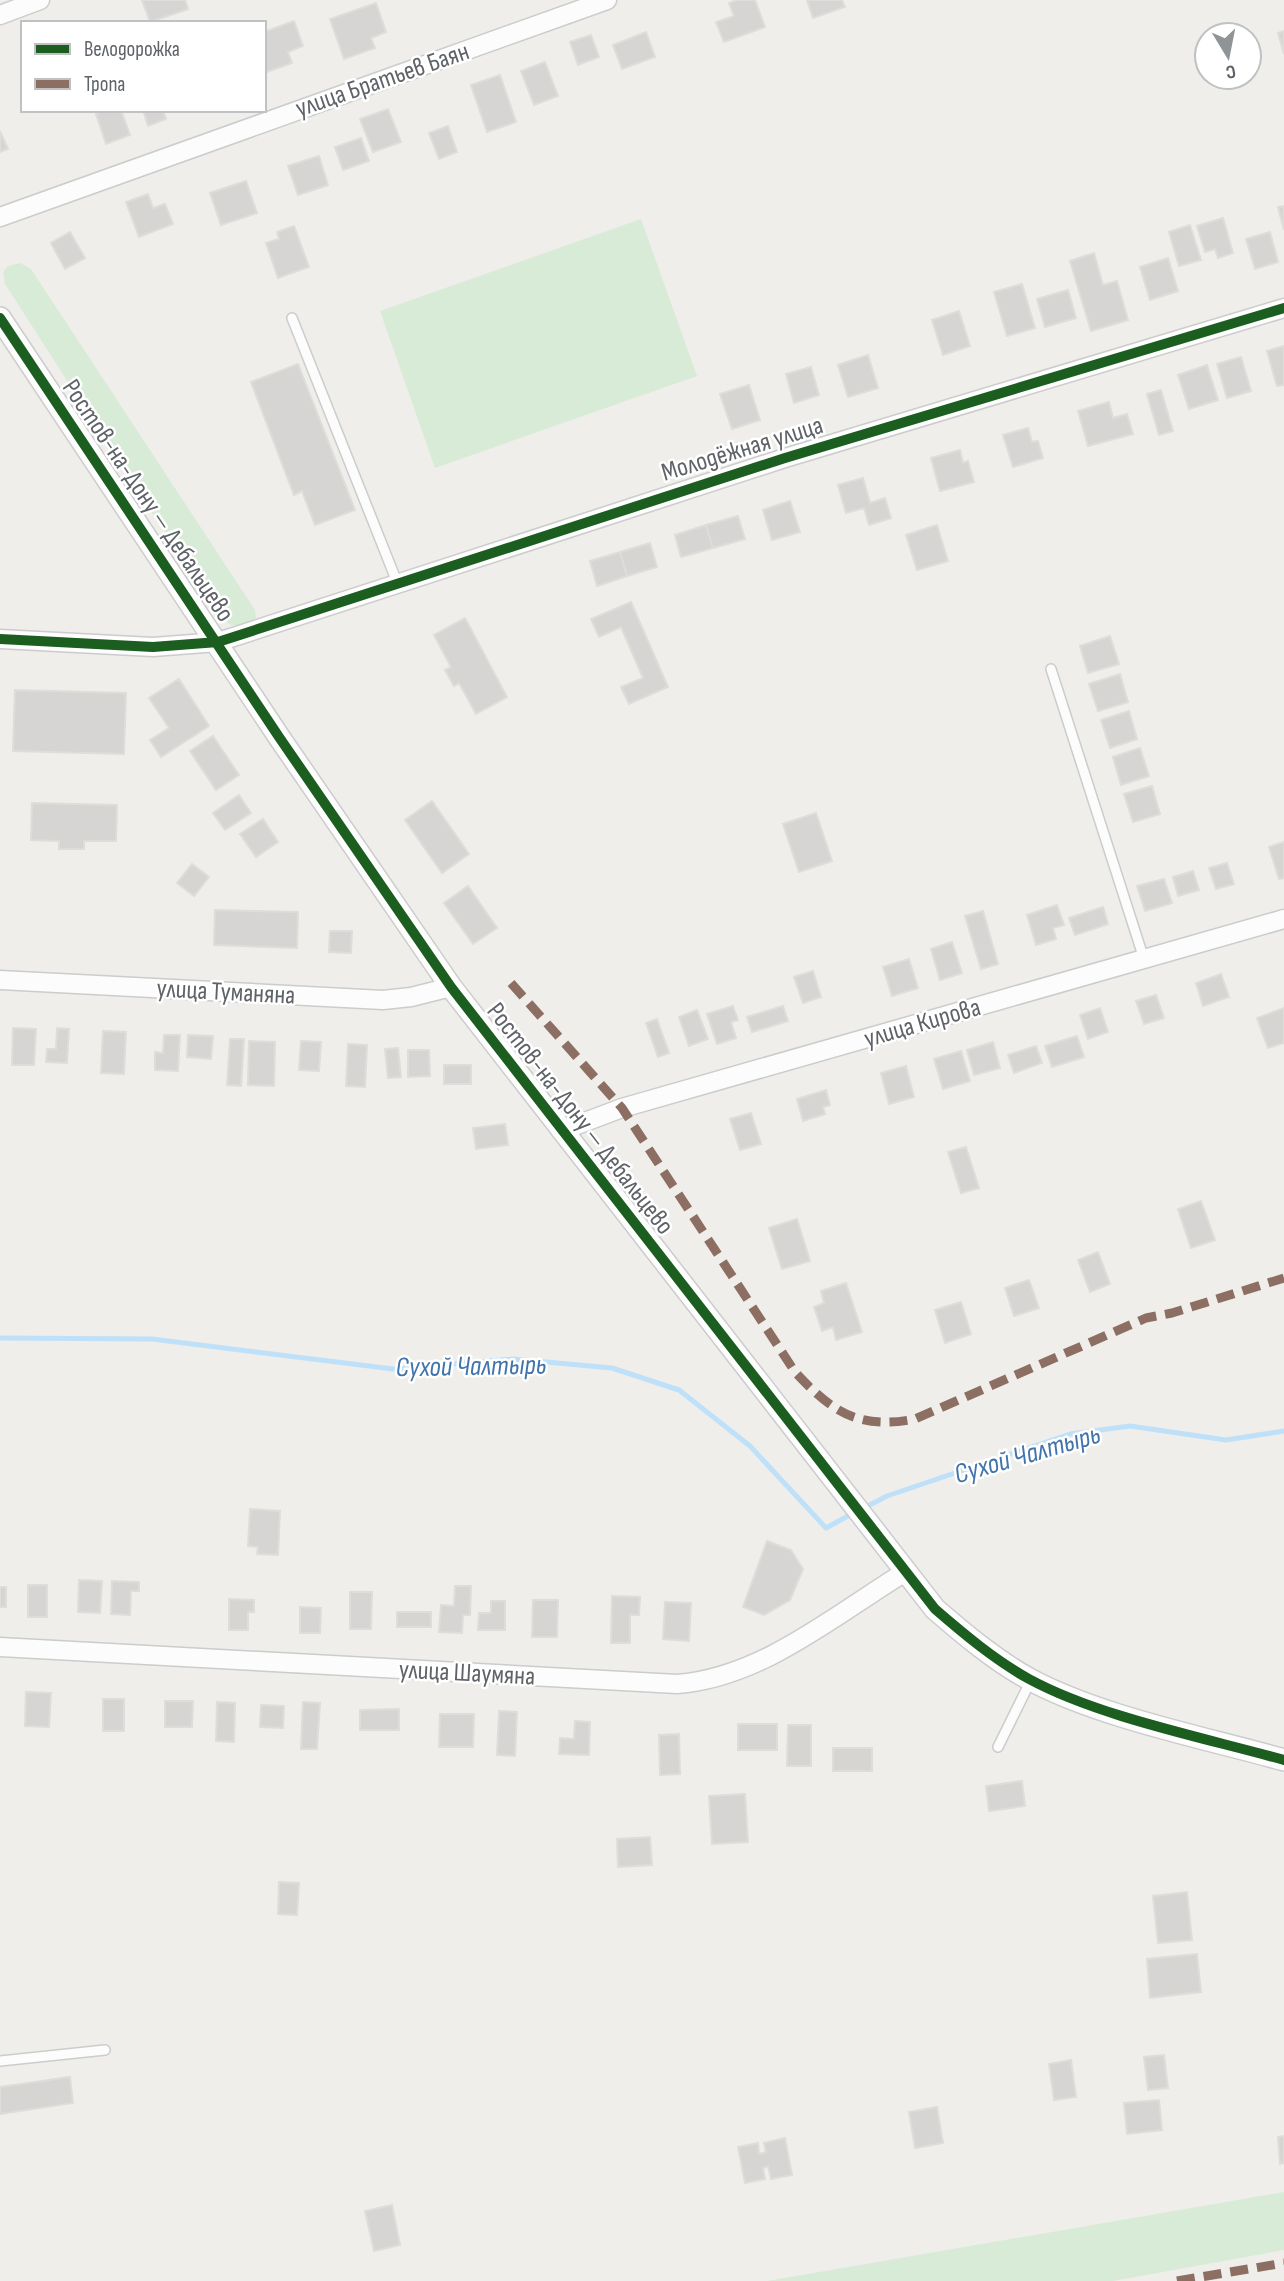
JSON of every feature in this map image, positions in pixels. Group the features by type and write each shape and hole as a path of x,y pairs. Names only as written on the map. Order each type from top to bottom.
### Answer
{"street":[{"path":"0,15 40,0"},
{"name":"улица Братьев Баян","path":"0,216 607,0"},
{"name":"Молодёжная улица","path":"0,639 153,647 218,642 785,458 1284,308"},
{"name":"Ростов-на-Дону — Дебальцево","path":"0,318 452,988 936,1609 973,1642 1031,1680 1121,1714 1284,1760"},
{"name":"улица Кирова","path":"561,1130 622,1108 1284,919"},
{"name":"улица Туманяна","path":"0,980 383,1000 452,988"},
{"name":"улица Шаумяна","path":"0,1647 664,1683 701,1682 720,1679 764,1660 905,1572"}],"lane":[{"path":"292,318 397,582"},
{"path":"1051,669 1144,959"},
{"path":"998,1747 1031,1680"},
{"path":"0,2061 105,2050"}],"green space":[{"path":"641,219 697,376 435,468 380,311"},
{"path":"20,263 31,269 255,610 256,618 248,625 231,625 219,617 5,284 3,272 8,266"},
{"path":"1284,2192 1284,2250 1113,2281 767,2281"}],"building":[{"path":"142,0 185,0 188,9 150,21"},
{"path":"755,0 765,27 724,42 716,22 734,16 729,3"},
{"path":"807,0 842,0 845,7 813,18"},
{"path":"376,3 386,32 371,38 375,48 344,59 330,19"},
{"path":"294,21 303,46 288,52 292,63 266,72 266,31"},
{"path":"1284,31 1284,54 1278,33"},
{"path":"646,32 655,57 622,69 613,45"},
{"path":"591,35 599,57 578,65 570,42"},
{"path":"545,62 558,96 534,105 521,71"},
{"path":"500,75 516,122 487,132 471,85"},
{"path":"388,109 401,142 373,152 360,119"},
{"path":"122,112 130,135 106,144 96,114"},
{"path":"144,112 164,112 166,119 148,126"},
{"path":"448,126 457,152 439,159 429,133"},
{"path":"0,131 8,149 0,152"},
{"path":"361,138 369,161 343,170 335,147"},
{"path":"319,156 328,185 298,195 288,166"},
{"path":"246,181 257,213 221,225 210,193"},
{"path":"148,194 153,208 165,204 173,224 139,237 126,202"},
{"path":"1284,206 1284,230 1278,207"},
{"path":"1223,218 1233,253 1218,258 1215,249 1205,252 1197,226"},
{"path":"1190,225 1201,260 1179,266 1169,232"},
{"path":"294,226 309,267 278,278 266,243 279,239 277,232"},
{"path":"70,232 85,258 65,269 51,243"},
{"path":"1270,232 1278,262 1255,269 1246,239"},
{"path":"1094,253 1103,285 1117,281 1128,320 1091,331 1070,261"},
{"path":"1168,258 1178,291 1150,300 1140,267"},
{"path":"1022,284 1035,328 1007,336 994,292"},
{"path":"1068,290 1076,318 1045,327 1037,299"},
{"path":"959,311 970,346 943,355 932,320"},
{"path":"1284,346 1284,385 1277,386 1267,351"},
{"path":"868,355 878,388 848,397 838,365"},
{"path":"1241,357 1251,391 1227,398 1217,364"},
{"path":"298,364 355,510 315,525 302,491 294,495 251,382"},
{"path":"1207,365 1218,400 1189,409 1178,375"},
{"path":"811,367 819,395 794,403 786,374"},
{"path":"749,385 760,420 732,429 720,394"},
{"path":"1161,390 1173,431 1159,435 1147,394"},
{"path":"1109,402 1113,418 1127,414 1133,434 1088,446 1078,411"},
{"path":"1028,428 1032,442 1038,441 1043,458 1013,467 1003,435"},
{"path":"960,450 963,463 968,461 974,482 940,491 931,458"},
{"path":"863,478 870,503 885,498 891,518 869,525 864,508 846,513 838,485"},
{"path":"790,501 800,532 772,540 763,510"},
{"path":"738,516 745,539 713,548 706,525"},
{"path":"706,525 713,548 681,557 675,535"},
{"path":"937,525 948,561 917,570 906,535"},
{"path":"650,543 657,567 627,576 620,552"},
{"path":"620,552 627,576 597,586 590,561"},
{"path":"631,602 668,687 629,704 621,687 643,678 621,627 599,637 591,619"},
{"path":"465,618 507,697 476,714 459,683 454,686 445,670 451,667 434,635"},
{"path":"1110,636 1119,664 1088,673 1080,646"},
{"path":"1120,674 1128,702 1098,711 1089,684"},
{"path":"179,679 209,726 161,757 150,740 169,728 149,698"},
{"path":"15,690 126,693 124,754 13,751"},
{"path":"1129,711 1137,739 1110,748 1101,720"},
{"path":"213,736 239,775 216,790 190,751"},
{"path":"1140,748 1149,776 1121,785 1113,757"},
{"path":"1152,786 1160,814 1133,822 1124,794"},
{"path":"239,795 251,813 225,830 213,813"},
{"path":"432,801 469,854 442,873 405,820"},
{"path":"32,803 117,805 116,841 84,841 84,849 59,849 59,841 31,840"},
{"path":"816,813 832,861 799,872 783,824"},
{"path":"263,819 278,842 256,857 240,834"},
{"path":"1284,842 1284,878 1279,879 1269,847"},
{"path":"1227,863 1234,884 1216,889 1209,868"},
{"path":"192,864 209,877 194,896 177,883"},
{"path":"1193,871 1199,890 1178,896 1173,877"},
{"path":"1164,879 1172,903 1145,911 1137,886"},
{"path":"468,886 497,928 473,944 444,903"},
{"path":"1057,905 1064,925 1053,928 1056,939 1036,945 1027,915"},
{"path":"1103,907 1108,924 1075,935 1069,918"},
{"path":"215,910 298,912 297,948 214,945"},
{"path":"983,911 998,964 981,969 965,916"},
{"path":"330,931 352,931 351,953 329,952"},
{"path":"952,942 962,973 940,980 931,949"},
{"path":"909,959 918,988 892,996 883,967"},
{"path":"813,971 821,997 803,1003 794,977"},
{"path":"1221,974 1229,997 1203,1006 1196,983"},
{"path":"1156,995 1164,1018 1144,1024 1136,1001"},
{"path":"733,1006 738,1020 731,1022 736,1038 717,1044 707,1014"},
{"path":"783,1006 788,1021 752,1032 747,1017"},
{"path":"1100,1008 1108,1032 1088,1039 1080,1015"},
{"path":"1284,1008 1284,1043 1268,1048 1257,1018"},
{"path":"697,1010 708,1039 689,1046 679,1017"},
{"path":"657,1019 669,1053 658,1057 646,1023"},
{"path":"13,1028 36,1029 34,1065 12,1065"},
{"path":"57,1028 69,1029 67,1063 46,1062 47,1049 56,1049"},
{"path":"103,1031 126,1032 124,1074 101,1073"},
{"path":"164,1035 180,1035 178,1071 155,1070 155,1052 163,1053"},
{"path":"188,1035 213,1036 211,1059 187,1057"},
{"path":"1077,1036 1084,1057 1052,1067 1045,1046"},
{"path":"230,1039 244,1039 241,1086 227,1085"},
{"path":"249,1041 275,1042 274,1086 248,1085"},
{"path":"301,1041 321,1042 319,1071 299,1070"},
{"path":"993,1042 1000,1068 974,1075 967,1050"},
{"path":"348,1044 367,1045 365,1087 346,1086"},
{"path":"1036,1046 1042,1063 1014,1073 1008,1055"},
{"path":"398,1048 401,1077 388,1078 385,1049"},
{"path":"408,1050 429,1050 430,1076 408,1077"},
{"path":"961,1051 970,1081 943,1089 934,1059"},
{"path":"444,1065 471,1065 471,1084 444,1084"},
{"path":"906,1066 914,1097 889,1104 881,1073"},
{"path":"826,1090 830,1105 823,1107 825,1114 803,1121 797,1099"},
{"path":"751,1113 761,1144 740,1150 730,1119"},
{"path":"505,1124 508,1145 476,1149 473,1128"},
{"path":"966,1147 979,1188 961,1193 948,1152"},
{"path":"1201,1201 1215,1240 1191,1248 1178,1209"},
{"path":"797,1219 810,1261 782,1269 769,1228"},
{"path":"1098,1252 1110,1284 1090,1292 1078,1260"},
{"path":"1029,1280 1039,1308 1014,1316 1005,1288"},
{"path":"846,1283 862,1332 836,1340 833,1327 822,1331 814,1307 824,1303 821,1291"},
{"path":"961,1302 971,1334 945,1343 935,1310"},
{"path":"250,1509 280,1511 278,1555 257,1554 258,1547 248,1546"},
{"path":"767,1541 791,1550 803,1569 790,1600 764,1615 743,1607"},
{"path":"79,1580 102,1581 100,1613 78,1612"},
{"path":"112,1581 139,1582 139,1591 131,1591 130,1615 111,1614"},
{"path":"28,1585 47,1585 47,1617 28,1617"},
{"path":"455,1586 471,1586 470,1615 463,1615 462,1633 439,1632 441,1605 454,1606"},
{"path":"0,1587 6,1587 6,1607 0,1607"},
{"path":"350,1592 372,1592 371,1629 350,1629"},
{"path":"612,1596 640,1597 639,1615 630,1615 630,1643 611,1643"},
{"path":"229,1599 254,1600 254,1612 248,1612 248,1630 229,1630"},
{"path":"533,1600 558,1600 557,1637 532,1637"},
{"path":"491,1601 505,1601 505,1630 478,1630 479,1613 491,1613"},
{"path":"665,1602 691,1603 689,1641 663,1639"},
{"path":"300,1607 321,1608 320,1633 300,1633"},
{"path":"397,1612 431,1612 431,1627 397,1627"},
{"path":"26,1692 51,1693 49,1727 25,1726"},
{"path":"103,1699 124,1699 124,1731 103,1731"},
{"path":"165,1701 193,1701 192,1727 165,1727"},
{"path":"217,1702 235,1703 234,1742 216,1741"},
{"path":"303,1702 320,1703 317,1749 301,1749"},
{"path":"261,1705 284,1706 283,1728 260,1727"},
{"path":"399,1709 399,1730 360,1730 360,1710"},
{"path":"499,1711 517,1712 515,1756 497,1755"},
{"path":"440,1714 474,1714 473,1747 439,1747"},
{"path":"575,1721 590,1722 589,1755 559,1754 560,1738 574,1739"},
{"path":"738,1724 777,1724 777,1750 738,1750"},
{"path":"788,1725 811,1725 811,1766 787,1766"},
{"path":"679,1734 680,1774 660,1775 659,1735"},
{"path":"833,1748 872,1748 872,1771 833,1771"},
{"path":"1022,1781 1025,1806 989,1811 986,1786"},
{"path":"745,1794 748,1842 712,1844 709,1796"},
{"path":"650,1837 652,1865 618,1867 617,1839"},
{"path":"279,1882 299,1883 297,1915 278,1914"},
{"path":"1187,1892 1192,1940 1158,1943 1153,1896"},
{"path":"1197,1954 1201,1992 1150,1998 1147,1959"},
{"path":"1164,2055 1168,2088 1148,2090 1144,2057"},
{"path":"1071,2060 1076,2097 1054,2100 1049,2064"},
{"path":"70,2077 73,2103 0,2114 0,2087"},
{"path":"1159,2100 1162,2130 1127,2134 1124,2103"},
{"path":"937,2107 943,2143 915,2148 909,2112"},
{"path":"1284,2136 1284,2163 1280,2164 1278,2137"},
{"path":"785,2138 792,2175 771,2179 768,2166 763,2168 765,2179 745,2183 738,2147 758,2143 759,2154 766,2152 764,2143"},
{"path":"392,2205 400,2245 374,2251 365,2211"}],"waterway":[{"name":"Сухой Чалтырь","path":"0,1338 152,1339 393,1369 513,1359 612,1368 679,1390 750,1446 826,1528 855,1512"},
{"name":"Сухой Чалтырь","path":"864,1508 887,1496 1070,1434 1130,1426 1226,1440 1284,1431"}],"marked path":[{"path":"511,983 622,1108 795,1372 821,1398 848,1415 878,1422 915,1419 1146,1318 1172,1313 1284,1278"},
{"path":"1177,2281 1284,2263"}],"cycle path":[{"path":"0,639 153,647 218,642 785,458 1284,308"},
{"path":"0,318 279,737 451,987 935,1609 1004,1664 1029,1679 1087,1705 1284,1760"}]}
